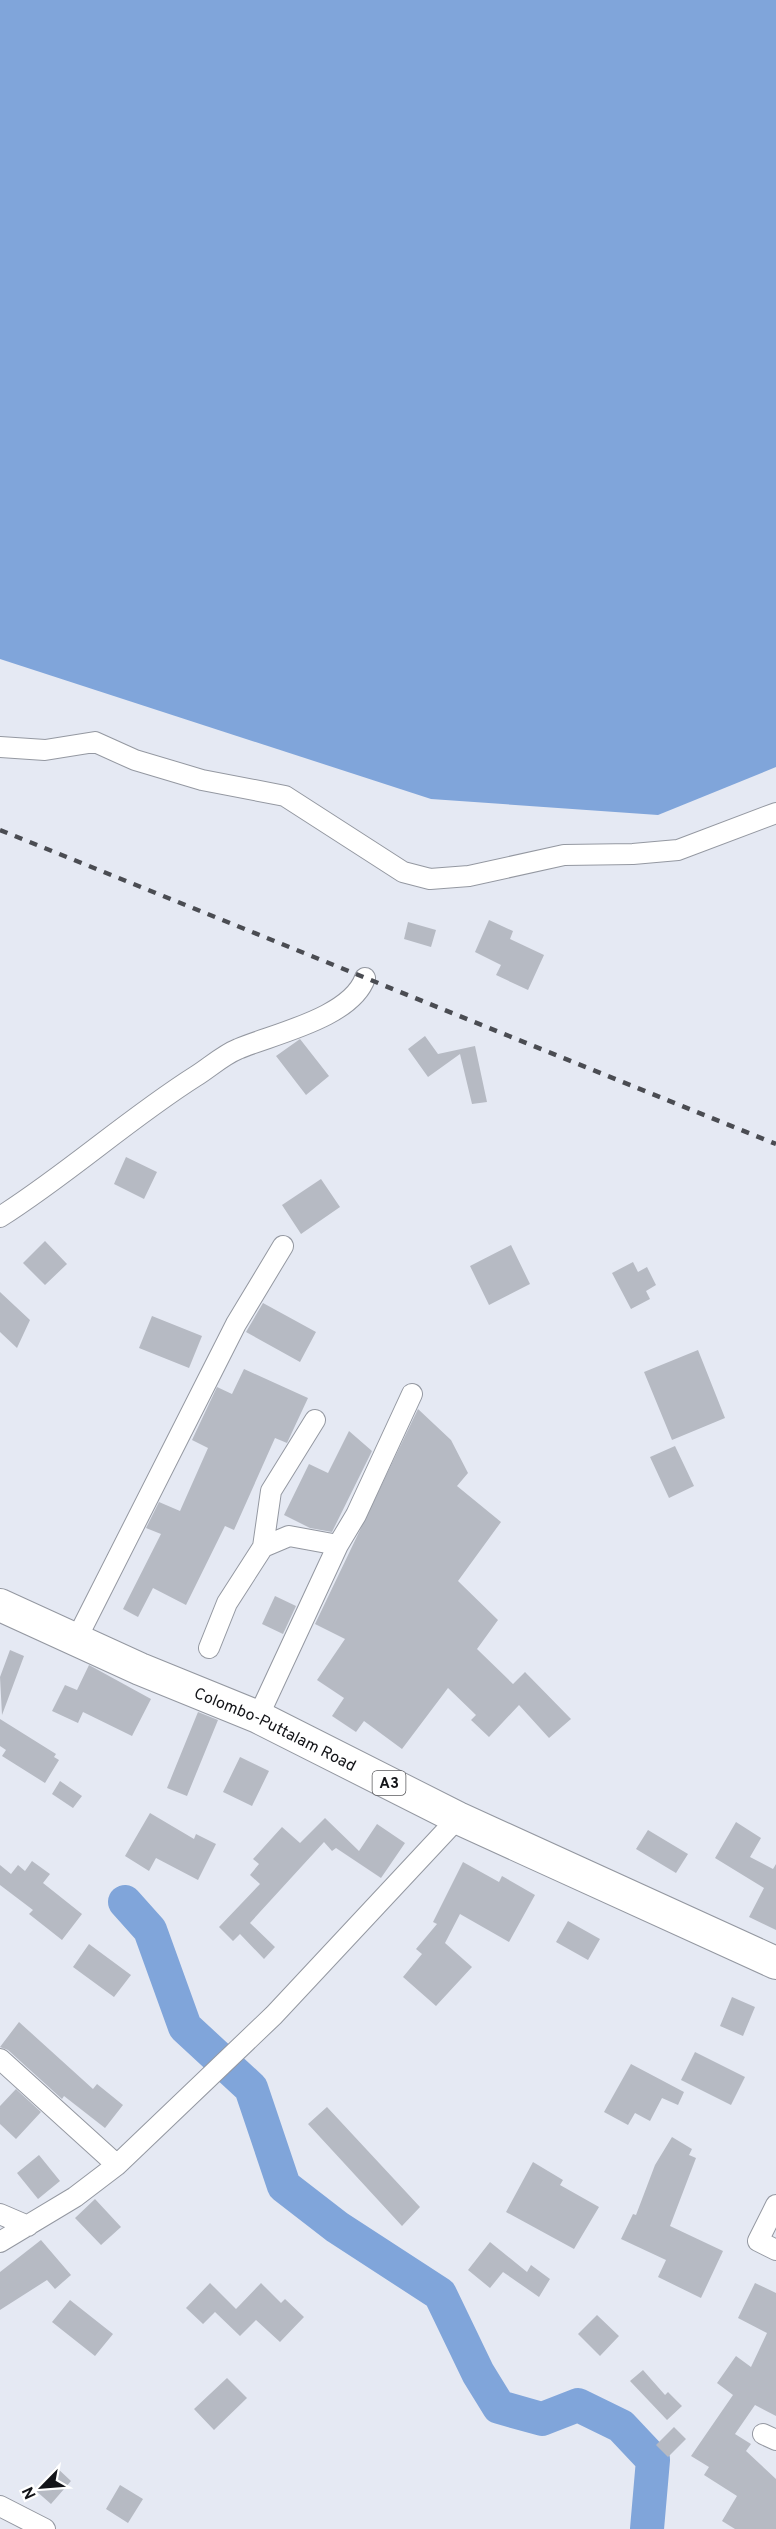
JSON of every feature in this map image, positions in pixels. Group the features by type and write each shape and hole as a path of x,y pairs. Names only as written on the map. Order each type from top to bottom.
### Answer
{"highway":[{"name":"Colombo-Puttalam Road","path":"1,1609 258,1717 458,1818 776,1963"}],"street":[{"path":"0,747 45,750 95,742 135,760 202,780 285,796 403,872 429,879 469,876 564,855 633,854 678,850 776,813"},
{"path":"0,1216 40,1191 166,1094 236,1050 280,1036 331,1012 361,990 364,978"},
{"path":"76,1640 236,1324 283,1246"},
{"path":"258,1717 338,1545 356,1515 412,1394"},
{"path":"209,1648 227,1603 263,1547 271,1491 315,1420"},
{"path":"263,1547 289,1536 338,1545"},
{"path":"0,2242 75,2197 117,2165 274,2015 458,1818"},
{"path":"0,2059 117,2165"},
{"path":"776,2205 758,2241 776,2250"},
{"path":"0,2214 28,2226"},
{"path":"0,2506 45,2529"}],"water":[{"path":"0,0 776,0 776,767 658,815 431,799 0,659"}],"building":[{"path":"489,920 513,931 510,939 544,955 528,990 496,975 501,965 475,952"},
{"path":"408,922 436,930 431,947 404,939"},
{"path":"425,1036 438,1054 475,1046 487,1102 472,1104 460,1054 428,1077 408,1049"},
{"path":"300,1039 329,1076 306,1095 276,1056"},
{"path":"126,1157 157,1172 144,1199 114,1184"},
{"path":"321,1179 340,1207 301,1234 282,1205"},
{"path":"45,1241 67,1264 45,1285 23,1263"},
{"path":"511,1245 530,1284 489,1305 470,1266"},
{"path":"633,1262 638,1272 647,1267 656,1285 646,1291 650,1299 631,1309 612,1273"},
{"path":"0,1292 30,1320 17,1348 0,1332"},
{"path":"263,1303 316,1332 300,1362 246,1332"},
{"path":"152,1316 202,1336 189,1368 139,1348"},
{"path":"698,1350 725,1418 672,1440 644,1372"},
{"path":"244,1369 308,1398 287,1443 275,1438 234,1530 225,1526 186,1605 153,1588 138,1617 123,1609 161,1534 146,1528 159,1502 180,1511 208,1448 192,1440 217,1387 232,1394"},
{"path":"418,1409 451,1440 468,1473 457,1486 501,1522 458,1581 498,1620 477,1649 513,1684 525,1672 571,1719 549,1738 519,1705 489,1737 471,1720 476,1715 448,1688 402,1749 364,1721 356,1732 332,1716 344,1698 317,1680 345,1639 315,1624"},
{"path":"349,1431 372,1451 332,1532 310,1528 284,1515 309,1464 328,1473"},
{"path":"675,1446 694,1486 669,1498 650,1457"},
{"path":"275,1596 296,1606 283,1634 262,1624"},
{"path":"10,1650 24,1656 2,1715 0,1677"},
{"path":"89,1665 151,1699 132,1736 83,1712 78,1723 52,1711 65,1685 77,1690"},
{"path":"198,1712 218,1720 187,1796 167,1788"},
{"path":"0,1719 56,1754 54,1757 59,1760 45,1783 2,1756 6,1750 0,1746"},
{"path":"240,1757 269,1771 252,1806 223,1792"},
{"path":"60,1781 82,1796 73,1808 52,1794"},
{"path":"150,1813 194,1839 196,1834 216,1844 198,1880 156,1858 149,1871 125,1856"},
{"path":"325,1818 359,1851 377,1824 405,1843 381,1878 336,1848 332,1851 324,1842 250,1923 275,1947 264,1959 240,1934 233,1941 219,1927 260,1884 250,1875 259,1864 253,1859 282,1827 300,1843"},
{"path":"736,1822 761,1838 750,1857 773,1869 776,1864 776,1930 749,1917 764,1888 715,1858"},
{"path":"648,1830 688,1854 676,1873 636,1849"},
{"path":"32,1861 50,1874 43,1883 82,1914 62,1940 29,1914 33,1910 0,1885 0,1865 11,1874 18,1865 25,1871"},
{"path":"463,1862 499,1882 502,1876 535,1895 509,1942 460,1914 445,1943 472,1967 436,2006 403,1977 422,1954 416,1949 437,1924 433,1922"},
{"path":"568,1921 600,1939 588,1960 556,1942"},
{"path":"89,1944 131,1975 114,1997 73,1967"},
{"path":"732,1997 755,2007 743,2036 720,2026"},
{"path":"19,2022 93,2089 97,2084 123,2105 105,2128 64,2096 62,2099 8,2050 0,2047"},
{"path":"695,2052 745,2077 731,2105 681,2080"},
{"path":"631,2064 684,2092 678,2105 662,2098 650,2121 635,2113 628,2125 604,2112"},
{"path":"16,2089 41,2112 16,2139 0,2124 0,2106"},
{"path":"327,2107 420,2207 402,2226 308,2124"},
{"path":"672,2137 692,2149 689,2155 696,2158 670,2226 723,2251 701,2298 658,2277 666,2260 621,2239 633,2214 636,2215 655,2165"},
{"path":"39,2155 60,2181 38,2199 17,2173"},
{"path":"533,2162 563,2180 560,2185 599,2207 574,2249 506,2212"},
{"path":"95,2199 121,2227 101,2245 75,2218"},
{"path":"41,2240 71,2275 55,2289 47,2280 0,2310 0,2272"},
{"path":"490,2242 527,2272 531,2265 550,2279 539,2297 503,2272 490,2288 468,2270"},
{"path":"210,2283 236,2309 261,2283 281,2303 285,2299 304,2317 280,2342 256,2320 240,2336 215,2312 203,2324 186,2308"},
{"path":"755,2283 776,2293 776,2416 755,2405 735,2434 751,2444 746,2451 776,2479 776,2529 735,2529 722,2521 737,2496 704,2475 709,2467 691,2456 733,2395 717,2383 736,2356 751,2367 767,2333 738,2318"},
{"path":"70,2300 113,2334 95,2356 52,2322"},
{"path":"597,2315 619,2336 600,2356 578,2334"},
{"path":"643,2370 665,2395 668,2392 682,2406 667,2420 630,2381"},
{"path":"227,2378 247,2398 214,2430 194,2409"},
{"path":"674,2427 686,2439 668,2457 656,2445"},
{"path":"56,2467 71,2481 51,2504 35,2490"},
{"path":"120,2485 143,2499 128,2523 106,2509"}],"waterway":[{"path":"125,1902 150,1930 185,2027 251,2088 284,2186 337,2227 440,2294 478,2373 499,2407 542,2419 578,2405 621,2426 653,2460 647,2529"}],"railway":[{"path":"0,830 776,1144"}]}
